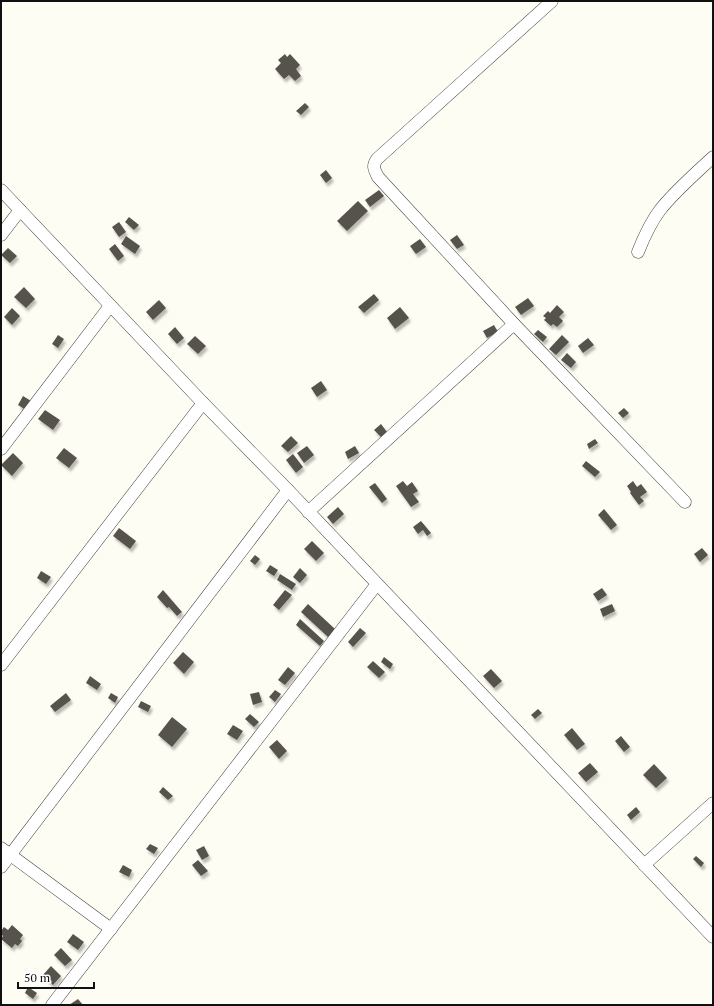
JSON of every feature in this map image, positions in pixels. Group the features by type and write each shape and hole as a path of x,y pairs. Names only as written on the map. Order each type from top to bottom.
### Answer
{"street":[{"path":"552,1 377,159 374,164 374,168 378,177 514,324 684,502"},
{"path":"638,252 649,228 660,211 682,186 713,157"},
{"path":"1,190 203,404 288,490 713,937"},
{"path":"1,235 20,210"},
{"path":"1,449 110,306"},
{"path":"308,512 514,324"},
{"path":"1,665 203,404"},
{"path":"1,867 6,851 288,490"},
{"path":"52,1005 377,584"},
{"path":"644,865 713,803"},
{"path":"6,851 111,929"}],"building":[{"path":"285,54 287,57 290,54 300,65 296,69 301,76 295,81 289,75 284,79 275,69 281,63 278,60"},
{"path":"305,103 309,107 301,115 296,111"},
{"path":"326,170 332,178 326,183 320,175"},
{"path":"379,190 384,196 370,207 365,200"},
{"path":"358,201 368,211 347,231 337,221"},
{"path":"129,217 139,225 134,230 125,222"},
{"path":"119,222 126,232 119,237 112,227"},
{"path":"457,235 464,245 457,249 450,240"},
{"path":"126,236 140,246 135,254 121,244"},
{"path":"420,239 426,247 416,254 410,246"},
{"path":"115,244 124,256 118,261 109,249"},
{"path":"8,248 17,256 10,263 1,255"},
{"path":"24,287 35,299 26,308 14,297"},
{"path":"374,294 379,300 364,313 358,307"},
{"path":"528,298 534,306 521,315 515,307"},
{"path":"159,300 166,308 153,320 146,312"},
{"path":"557,305 564,312 559,317 563,321 557,327 553,324 551,326 544,320 546,318 543,316 548,311 550,313"},
{"path":"400,307 409,318 395,329 387,318"},
{"path":"12,308 20,316 12,325 4,317"},
{"path":"494,325 498,332 487,338 483,331"},
{"path":"175,327 184,338 177,344 168,334"},
{"path":"538,330 547,337 543,342 534,334"},
{"path":"58,335 64,339 58,348 52,344"},
{"path":"562,335 569,342 556,355 549,349"},
{"path":"195,336 206,346 198,354 187,344"},
{"path":"588,338 594,345 583,353 578,346"},
{"path":"567,353 576,362 571,368 561,360"},
{"path":"321,381 327,390 317,397 311,388"},
{"path":"23,396 31,401 26,410 18,405"},
{"path":"624,408 629,413 623,418 618,413"},
{"path":"45,410 60,420 53,430 38,419"},
{"path":"381,424 387,432 381,437 374,430"},
{"path":"291,436 298,443 288,452 281,446"},
{"path":"595,439 598,443 589,449 587,444"},
{"path":"307,446 314,455 304,463 297,453"},
{"path":"355,446 359,453 348,459 345,452"},
{"path":"64,448 77,458 69,468 56,458"},
{"path":"13,453 23,463 12,476 1,465"},
{"path":"293,454 303,467 296,473 286,460"},
{"path":"586,461 600,472 595,477 582,466"},
{"path":"403,481 407,486 412,482 418,491 413,494 419,502 411,507 396,486"},
{"path":"633,481 637,487 641,484 647,492 640,497 644,501 639,505 630,493 631,492 627,486"},
{"path":"375,483 387,499 382,503 369,487"},
{"path":"338,507 344,514 333,524 327,517"},
{"path":"604,509 617,525 611,530 598,515"},
{"path":"421,521 431,533 427,536 423,530 418,534 413,527"},
{"path":"119,528 136,541 130,549 113,536"},
{"path":"312,541 324,553 316,561 304,549"},
{"path":"702,548 708,555 700,562 694,554"},
{"path":"255,555 260,559 255,565 250,561"},
{"path":"270,565 278,570 274,576 266,571"},
{"path":"300,568 307,575 300,583 293,577"},
{"path":"41,571 51,577 46,584 37,578"},
{"path":"280,574 296,584 292,590 277,580"},
{"path":"602,588 607,595 598,601 593,594"},
{"path":"163,590 182,612 177,616 157,597"},
{"path":"285,590 292,595 279,610 273,605"},
{"path":"308,604 335,629 328,637 301,612"},
{"path":"612,604 615,611 603,617 600,609"},
{"path":"300,619 324,641 320,646 296,625"},
{"path":"360,628 366,633 353,647 348,642"},
{"path":"183,652 194,662 184,674 173,663"},
{"path":"384,657 393,664 390,669 381,662"},
{"path":"373,661 385,672 379,678 367,667"},
{"path":"288,667 295,673 285,685 278,680"},
{"path":"491,669 502,681 494,688 483,676"},
{"path":"90,676 101,684 97,690 86,683"},
{"path":"275,690 281,694 275,702 269,697"},
{"path":"259,692 262,702 253,705 250,694"},
{"path":"66,693 71,700 55,712 50,706"},
{"path":"111,693 118,697 115,703 108,698"},
{"path":"141,701 151,706 148,712 138,707"},
{"path":"538,709 542,713 535,719 531,715"},
{"path":"250,714 259,722 254,727 245,719"},
{"path":"172,717 187,729 172,747 158,735"},
{"path":"233,725 243,731 237,740 227,734"},
{"path":"572,728 585,744 577,750 564,735"},
{"path":"621,736 630,747 624,752 615,741"},
{"path":"277,740 287,751 279,759 269,747"},
{"path":"590,763 598,772 586,782 578,773"},
{"path":"654,764 667,778 656,788 643,775"},
{"path":"163,787 173,796 168,800 159,792"},
{"path":"636,807 640,812 631,820 627,815"},
{"path":"150,844 158,848 154,854 146,849"},
{"path":"204,846 209,856 202,860 196,850"},
{"path":"696,856 704,863 701,867 693,859"},
{"path":"198,860 208,871 201,876 192,865"},
{"path":"123,865 132,870 129,877 119,872"},
{"path":"12,925 23,935 20,939 22,941 18,946 15,944 12,948 1,939 3,936 1,931 4,927 8,930"},
{"path":"73,934 84,942 78,950 67,942"},
{"path":"61,948 72,960 65,966 54,955"},
{"path":"51,966 61,976 53,985 42,976"},
{"path":"28,987 37,993 33,999 25,993"},
{"path":"78,999 83,1005 69,1005"}]}
